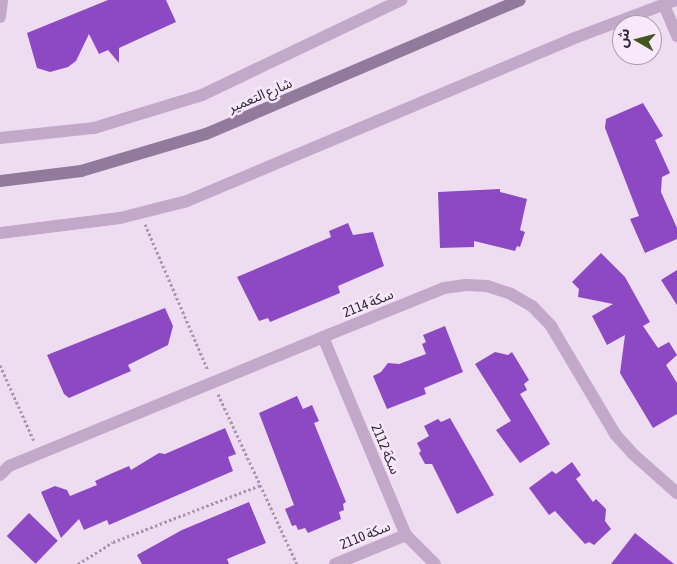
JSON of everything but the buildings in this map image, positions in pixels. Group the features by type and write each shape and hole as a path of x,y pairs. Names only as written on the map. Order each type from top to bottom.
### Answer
{"main road":[{"name":"شارع التعمير","path":"0,181 81,171 206,134 520,0"}],"street":[{"path":"0,17 2,0"},
{"path":"0,138 94,128 202,95 401,0"},
{"path":"0,234 140,213 187,201 572,39 670,3 677,36"},
{"name":"سكة 2114","path":"0,475 9,466 444,288 487,286 511,294 532,306 551,326 615,434 633,454 677,493"},
{"name":"سكة 2112","path":"323,337 406,535 435,564"},
{"name":"سكة 2110","path":"335,564 406,535"}],"path":[{"path":"140,213 213,382 297,564"},
{"path":"0,365 40,453"},
{"path":"78,564 113,542 261,485"}]}
